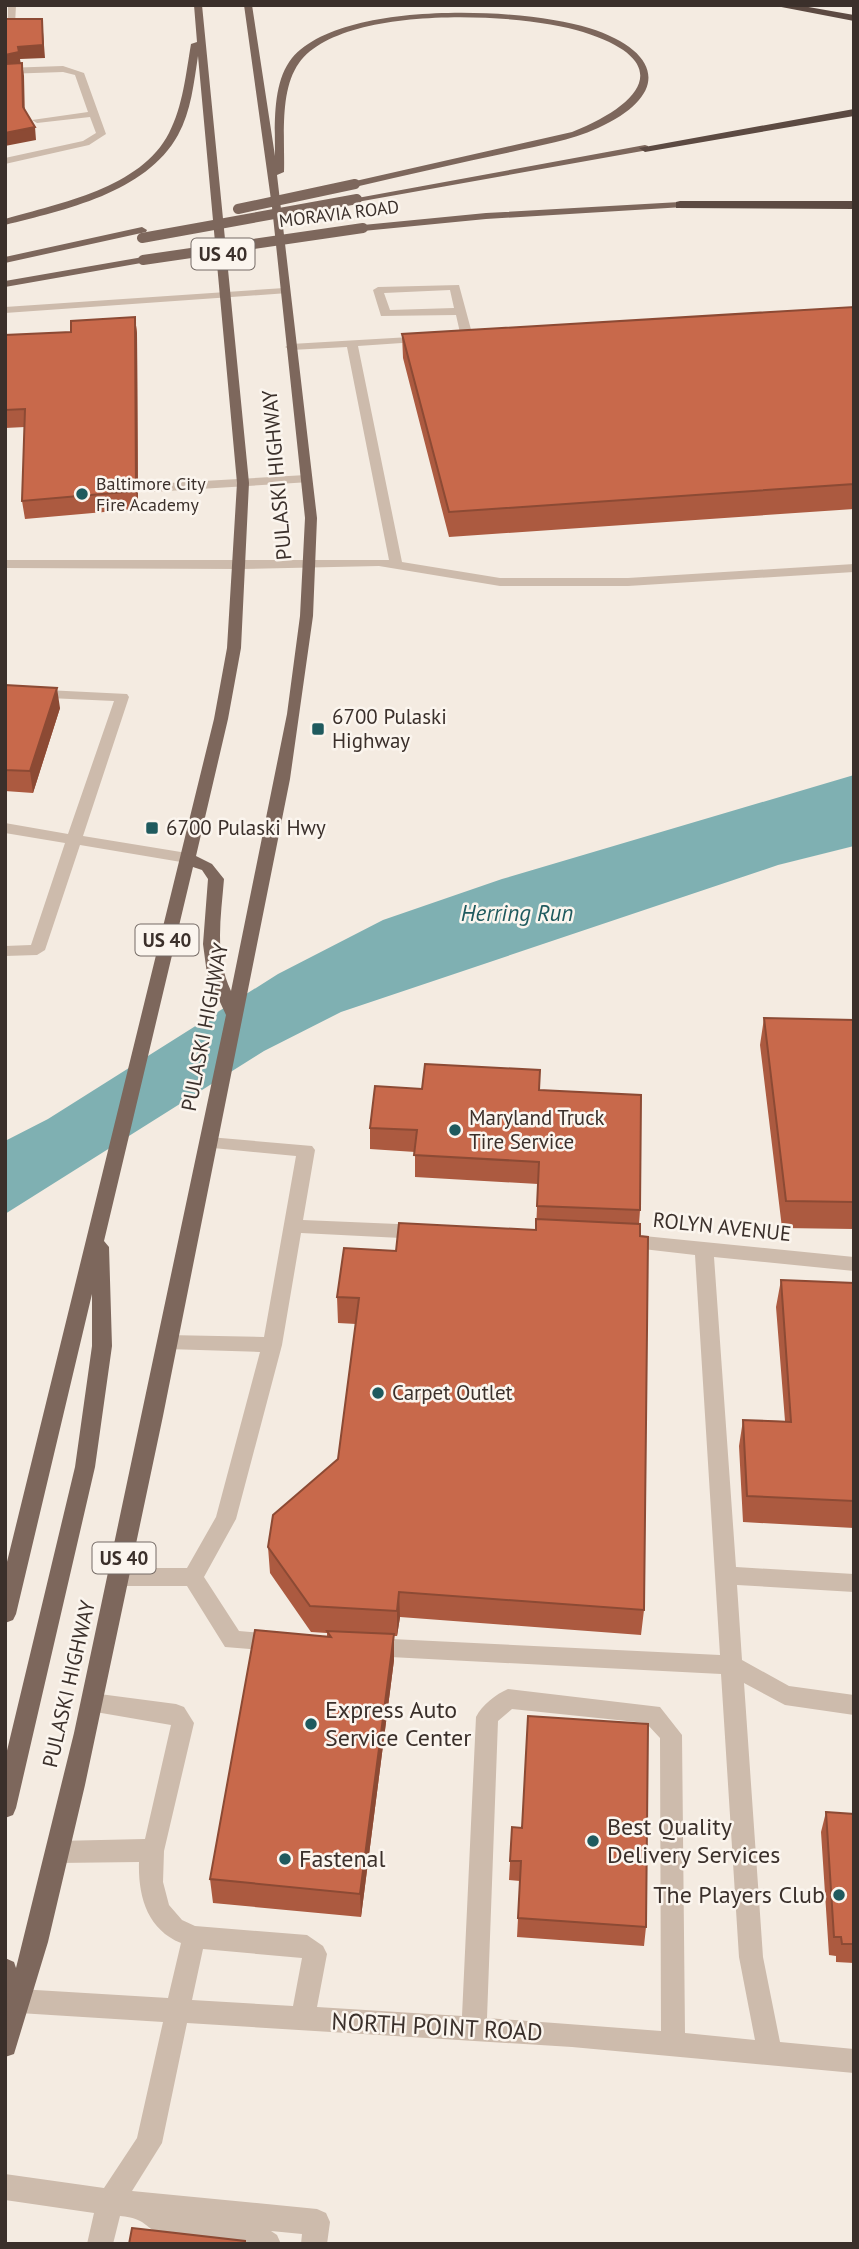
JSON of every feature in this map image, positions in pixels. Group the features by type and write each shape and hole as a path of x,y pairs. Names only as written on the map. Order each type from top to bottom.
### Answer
{"highway":[{"path":"776,5 854,18"},
{"path":"645,148 854,112"},
{"path":"680,205 854,205"}],"main road":[{"name":"PULASKI HIGHWAY","path":"5,1614 221,719 234,648 243,482 198,5"},
{"name":"PULASKI HIGHWAY","path":"5,2045 57,1852 92,1703 216,1112 296,705 312,564 311,518 276,207 248,5"},
{"path":"5,261 142,234 355,184 575,134 603,124 626,111 640,96 645,82 644,68 632,54 593,32 519,15 477,12 414,13 353,25 311,46 288,70 276,207"},
{"path":"5,222 114,184 155,161 174,133 182,110 200,27"},
{"path":"142,234 356,200 645,148"},
{"name":"MORAVIA ROAD","path":"5,284 143,260 363,228 486,216 680,205"},
{"path":"187,858 207,867 216,878 211,944 215,974 234,1016"},
{"path":"5,1808 85,1467 102,1346 100,1219"},
{"path":"5,1970 19,2001"}],"street":[{"path":"12,5 12,23"},
{"path":"5,71 43,69 79,73 95,114 100,137 75,146 5,161"},
{"path":"37,120 95,114"},
{"path":"461,311 385,314 378,290 455,287 461,311 462,337 481,336"},
{"path":"5,310 284,291"},
{"path":"290,347 438,339"},
{"path":"352,344 396,564"},
{"path":"152,488 306,479"},
{"path":"5,564 396,564 500,582 628,582 854,568"},
{"path":"5,692 122,697 37,950 5,951"},
{"path":"5,828 187,858"},
{"path":"193,1577 226,1519 272,1345 306,1150 209,1143"},
{"path":"292,1226 445,1233"},
{"name":"ROLYN AVENUE","path":"599,1240 854,1264"},
{"path":"704,1248 751,1957 770,2054"},
{"path":"167,1342 272,1345"},
{"path":"726,1575 854,1583"},
{"path":"119,1577 193,1577"},
{"path":"193,1577 233,1640 302,1643"},
{"path":"344,1646 731,1665 785,1695 854,1705"},
{"path":"474,2030 487,1717 508,1699 652,1714 671,1735 673,2045"},
{"path":"92,1703 176,1714 183,1723 149,1871 157,1904 172,1927 194,1937 307,1947 315,1954 302,2020"},
{"path":"57,1852 152,1851"},
{"path":"100,2244 110,2202 149,2143 194,1937"},
{"name":"NORTH POINT ROAD","path":"19,2001 474,2030 854,2061"},
{"path":"5,2187 110,2202 317,2222 314,2244"},
{"path":"144,2204 163,2222 252,2234 268,2244"}],"water":[{"name":"Herring Run","path":"854,775 854,846 778,865 341,1012 264,1051 5,1214 5,1141 48,1119 278,974 383,920 502,879"}],"building":[{"path":"5,19 42,19 43,45 18,47 19,52 5,55"},
{"path":"22,63 23,107 35,127 5,133 5,64"},
{"path":"854,307 854,484 449,512 402,334"},
{"path":"135,317 136,491 22,501 25,409 5,410 5,335 71,332 71,321"},
{"path":"5,685 57,688 30,771 5,770"},
{"path":"764,1018 854,1020 854,1202 786,1201"},
{"path":"425,1064 540,1070 539,1090 641,1095 640,1210 537,1206 539,1162 414,1155 417,1130 370,1128 375,1086 422,1089"},
{"path":"536,1219 640,1224 640,1236 648,1237 644,1610 399,1592 397,1611 310,1606 268,1547 273,1515 338,1459 359,1298 337,1297 344,1248 396,1251 399,1223 536,1230"},
{"path":"781,1280 854,1283 854,1501 747,1496 743,1420 791,1422"},
{"path":"255,1630 331,1637 327,1631 394,1634 360,1894 210,1879"},
{"path":"528,1716 648,1724 646,1927 518,1918 521,1861 510,1861 512,1827 522,1828"},
{"name":"The Players Club","path":"826,1812 854,1814 854,1944 842,1944 841,1937 834,1937"},
{"path":"132,2228 245,2241 245,2244 129,2244"}],"place":[{"name":"Baltimore City Fire Academy","path":"82,494"},
{"name":"6700 Pulaski Highway","path":"318,729"},
{"name":"6700 Pulaski Hwy","path":"152,828"},
{"name":"Maryland Truck Tire Service","path":"455,1130"},
{"name":"Carpet Outlet","path":"378,1393"},
{"name":"Express Auto Service Center","path":"311,1724"},
{"name":"Best Quality Delivery Services","path":"593,1841"},
{"name":"Fastenal","path":"285,1859"},
{"name":"The Players Club","path":"839,1895"}]}
